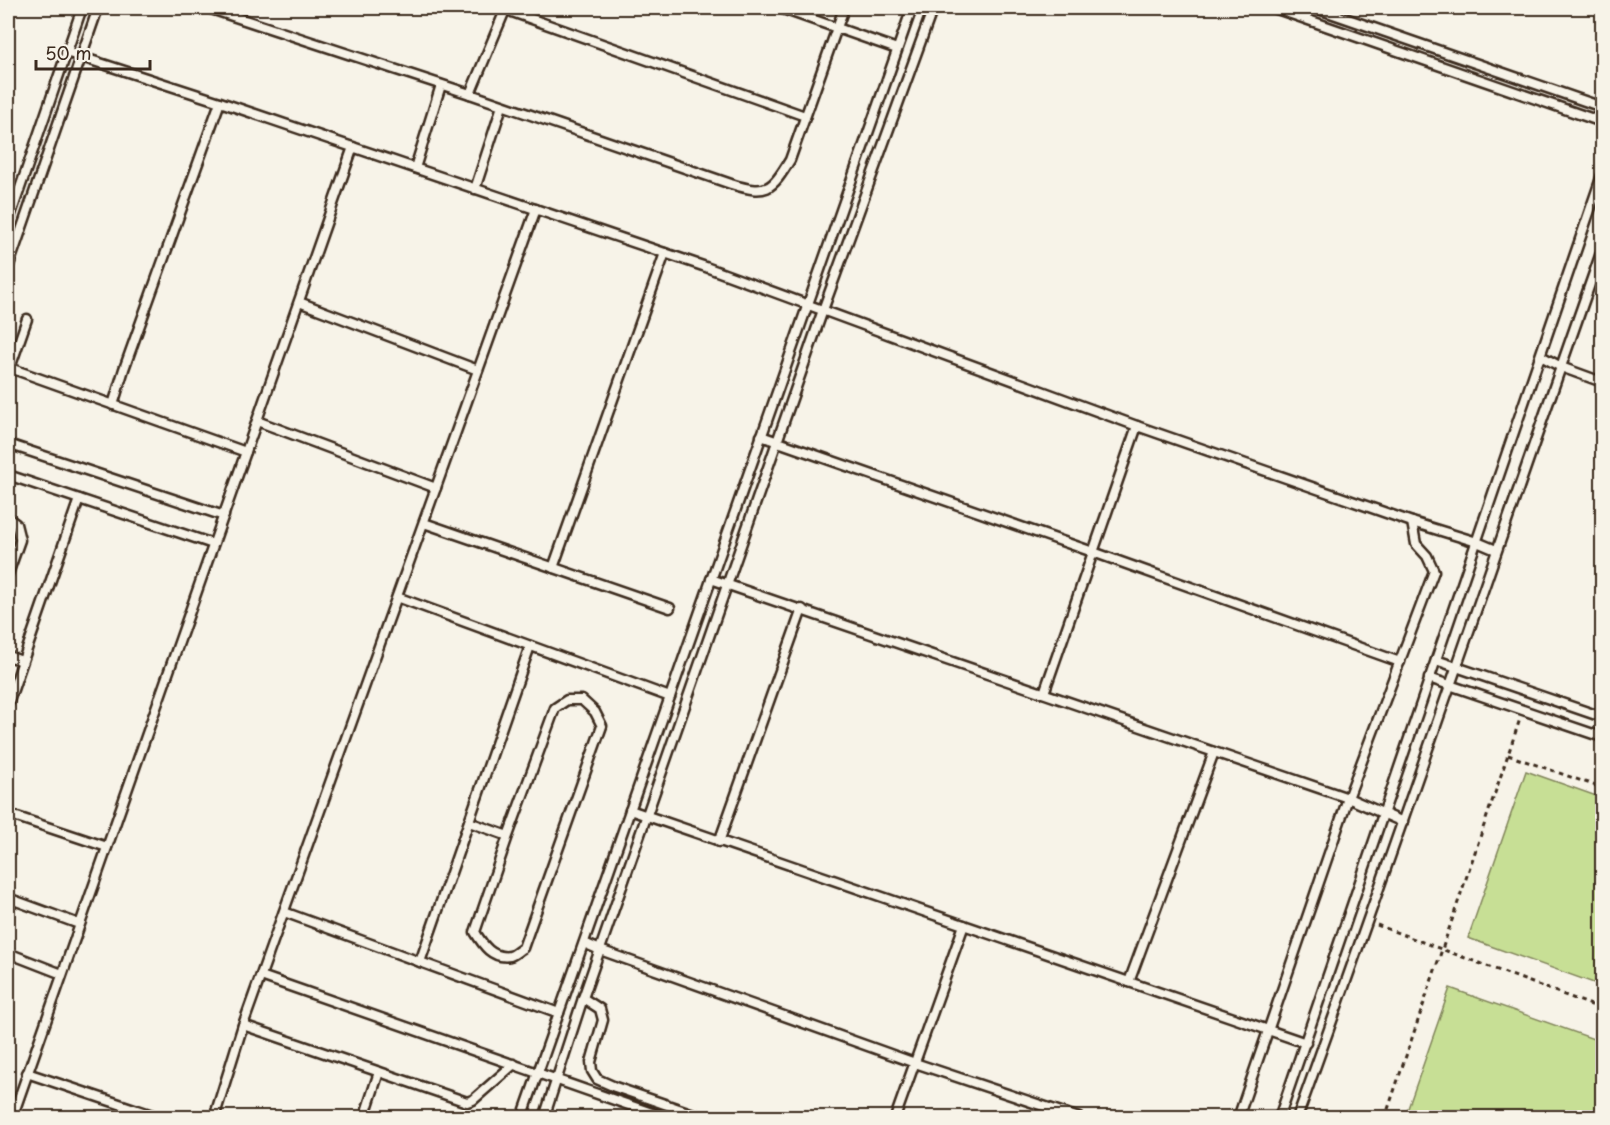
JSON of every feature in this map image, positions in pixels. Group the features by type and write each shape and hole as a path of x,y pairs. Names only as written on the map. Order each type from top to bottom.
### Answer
{"lane":[{"path":"8,223 82,8"},
{"path":"8,268 98,8"},
{"path":"208,8 470,94 749,190 770,187 790,160 843,8"},
{"path":"470,94 504,8 805,116"},
{"path":"780,8 897,49"},
{"path":"522,1118 912,8"},
{"path":"544,1118 583,998 823,310 933,8"},
{"path":"1274,8 1602,122"},
{"path":"1316,8 1602,107"},
{"path":"66,52 665,253 1137,426 1496,550"},
{"path":"416,168 441,85"},
{"path":"113,405 220,102"},
{"path":"475,189 502,105"},
{"path":"12,1118 354,147"},
{"path":"1280,1118 1602,175"},
{"path":"214,1118 243,1025 536,209"},
{"path":"1297,1118 1368,922 1602,250"},
{"path":"553,568 665,253"},
{"path":"299,302 478,370"},
{"path":"27,320 10,368 246,452"},
{"path":"1540,356 1602,382"},
{"path":"257,421 436,488"},
{"path":"1044,693 1137,426"},
{"path":"761,436 1400,662"},
{"path":"8,444 224,516"},
{"path":"8,475 213,544"},
{"path":"8,704 79,499"},
{"path":"8,518 16,524 20,540 8,574"},
{"path":"424,522 670,608"},
{"path":"1238,1118 1348,798 1434,571 1427,556 1416,544 1412,522"},
{"path":"711,579 1348,798 1402,822"},
{"path":"397,597 670,697"},
{"path":"719,842 802,609"},
{"path":"420,962 530,645"},
{"path":"8,656 22,661"},
{"path":"1436,660 1602,717"},
{"path":"1429,678 1602,737"},
{"path":"567,700 582,700 595,712 602,726 523,948 511,956 494,955 483,946 475,932 508,836 555,708 567,700"},
{"path":"1129,982 1214,752"},
{"path":"630,810 1306,1043"},
{"path":"8,814 106,847"},
{"path":"469,822 508,836"},
{"path":"8,898 80,924"},
{"path":"284,912 559,1012"},
{"path":"895,1118 964,924"},
{"path":"584,943 915,1063 1079,1118"},
{"path":"8,953 62,974"},
{"path":"261,976 666,1118"},
{"path":"583,998 600,1009 603,1020 591,1062 592,1071 597,1078 615,1087 705,1118"},
{"path":"243,1025 467,1102 473,1100 514,1064"},
{"path":"364,1118 379,1072"},
{"path":"27,1073 161,1118"}],"path":[{"path":"1385,1118 1523,710"},
{"path":"1508,755 1602,788"},
{"path":"1368,922 1602,1010"}],"green space":[{"path":"1526,771 1602,798 1602,986 1468,938"},
{"path":"1450,988 1602,1042 1602,1117 1405,1117"}]}
